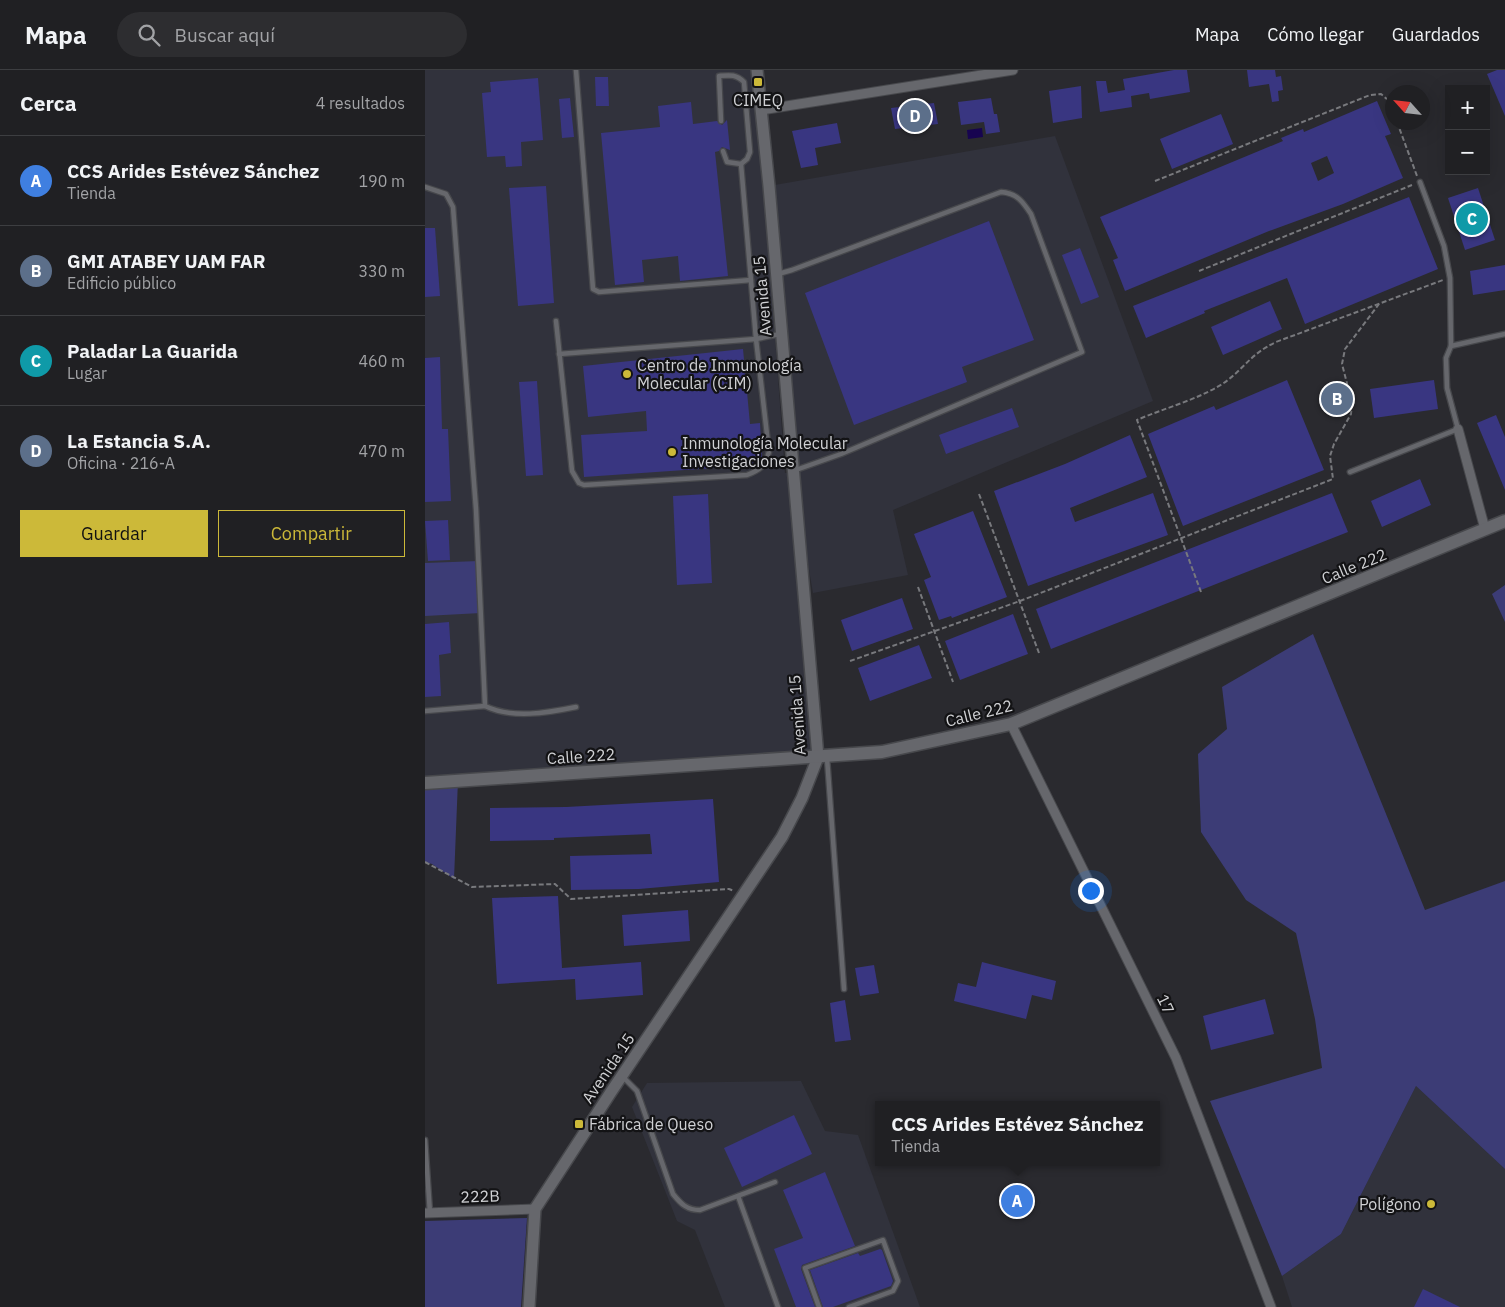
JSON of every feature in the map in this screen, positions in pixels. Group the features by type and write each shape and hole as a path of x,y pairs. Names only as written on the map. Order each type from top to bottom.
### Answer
{"main road":[{"name":"Calle 222","path":"425,783 882,752 1011,724 1505,521"}],"street":[{"name":"Avenida 15","path":"529,1307 535,1209 621,1076 782,836 823,757 792,472 777,274 757,70"},
{"path":"761,110 1013,70"},
{"path":"1458,428 1485,530"},
{"name":"17","path":"1011,724 1176,1058 1271,1307"},
{"name":"222B","path":"427,1213 535,1209"}],"lane":[{"path":"576,70 593,289 599,292 751,280"},
{"path":"721,121 719,73 739,77 744,82 749,152 747,160 741,164 727,162 723,151"},
{"path":"556,321 572,470 579,483 584,485 747,475 759,470 766,463 769,452 756,339 741,164"},
{"path":"1350,472 1458,428 1447,388 1446,358 1451,346 1450,278 1444,246 1420,182"},
{"path":"425,187 446,194 453,207 476,509 485,706"},
{"path":"777,274 1001,192 1009,192 1020,198 1031,214 1082,352 841,454 792,472"},
{"path":"559,354 756,339 781,333"},
{"path":"1451,346 1505,334"},
{"path":"425,712 485,706 494,710 512,713 548,712 576,707"},
{"path":"823,757 844,989"},
{"path":"621,1076 637,1091 673,1194 681,1204 692,1210 700,1210 775,1182"},
{"path":"425,1140 427,1213"},
{"path":"738,1196 778,1307"},
{"path":"819,1307 805,1268 883,1240 898,1281 893,1291 865,1304 849,1307"}],"path":[{"path":"1155,181 1371,95 1381,94 1385,97"},
{"path":"1199,271 1296,230 1420,182 1400,130"},
{"path":"1201,592 1137,420 1208,391 1228,380 1259,350 1276,342 1450,278"},
{"path":"850,661 1020,601 1333,479 1330,456 1334,444 1351,414 1352,403 1342,364 1345,349 1379,304"},
{"path":"979,494 1039,653"},
{"path":"919,587 953,682"},
{"path":"425,862 472,886 555,884 571,899 729,889 743,896"}],"shaded area":[{"path":"425,70 752,70 764,186 785,473 792,472 769,186 1055,136 1153,401 893,510 908,575 813,593 794,481 818,757 425,783"},
{"path":"982,128 983,137 968,139 967,130"},
{"path":"479,561 481,613 425,616 425,563"},
{"path":"1505,585 1505,622 1492,594"},
{"path":"1313,634 1425,910 1505,881 1505,1169 1416,1086 1341,1234 1282,1276 1210,1101 1322,1068 1315,1019 1296,933 1246,900 1201,832 1198,754 1227,729 1222,687"},
{"path":"458,780 454,879 432,864 425,862 425,783"},
{"path":"801,1081 825,1131 858,1135 920,1307 725,1307 695,1230 677,1221 632,1107 647,1083"},
{"path":"1416,1086 1505,1169 1505,1307 1292,1307 1282,1276 1341,1234"},
{"path":"527,1218 521,1307 425,1307 425,1221"}],"building":[{"path":"1174,70 1187,70 1190,92 1150,99 1149,93 1131,96 1132,107 1100,112 1096,81 1106,81 1108,93 1125,90 1123,79"},
{"path":"1247,70 1275,70 1276,77 1281,76 1283,90 1278,91 1279,101 1272,102 1269,84 1249,87"},
{"path":"1497,70 1505,70 1505,116 1487,74"},
{"path":"595,77 608,77 609,106 596,106"},
{"path":"538,78 543,140 521,142 522,166 506,167 505,156 487,157 482,93 491,92 490,82"},
{"path":"1081,86 1082,118 1053,123 1049,91"},
{"path":"570,98 574,137 562,138 559,99"},
{"path":"991,98 994,114 997,114 1000,132 986,134 984,122 961,125 958,102"},
{"path":"1377,101 1385,120 1385,130 1389,130 1391,134 1385,136 1403,178 1125,291 1113,260 1118,258 1100,217 1283,141 1281,138 1303,129 1304,132","holes":["1327,156 1334,173 1318,181 1311,163"]},
{"path":"691,102 693,124 717,121 722,125 727,120 730,150 722,147 719,151 715,152 728,276 680,281 678,256 642,260 644,282 615,285 601,133 660,127 658,106"},
{"path":"934,103 938,124 895,129 891,108"},
{"path":"1221,114 1233,144 1172,169 1160,139"},
{"path":"837,123 841,143 815,148 818,165 801,168 792,131"},
{"path":"546,186 554,303 518,306 509,188"},
{"path":"1478,188 1495,240 1465,250 1448,198"},
{"path":"1409,197 1438,269 1305,324 1287,278 1204,311 1205,313 1146,338 1133,306"},
{"path":"989,221 1034,340 962,367 967,382 854,425 805,293"},
{"path":"425,228 435,228 440,296 425,297"},
{"path":"1080,248 1099,297 1081,304 1062,255"},
{"path":"1505,265 1505,290 1473,295 1470,271"},
{"path":"1270,301 1282,329 1223,355 1211,327"},
{"path":"743,349 750,424 760,423 762,459 757,465 584,477 581,435 647,431 646,411 588,417 583,366"},
{"path":"440,357 442,429 448,429 451,501 425,502 425,358"},
{"path":"1287,380 1324,470 1183,526 1148,434 1214,406 1216,410"},
{"path":"1434,380 1438,409 1374,418 1370,389"},
{"path":"537,381 543,475 526,476 519,382"},
{"path":"1012,408 1019,427 946,454 939,435"},
{"path":"1496,415 1505,437 1505,490 1477,423"},
{"path":"1130,435 1147,477 1070,508 1075,522 1153,493 1168,535 1028,586 994,491 1065,464"},
{"path":"1420,479 1431,505 1382,527 1371,501"},
{"path":"1332,493 1348,532 1051,649 1036,609"},
{"path":"708,494 712,583 677,585 673,496"},
{"path":"973,511 1007,597 952,618 951,616 939,620 924,580 931,577 914,534"},
{"path":"448,520 450,560 428,561 425,521"},
{"path":"902,598 913,629 852,651 841,620"},
{"path":"1013,614 1028,654 960,680 945,641"},
{"path":"449,622 451,653 439,655 441,696 425,697 425,624"},
{"path":"919,645 932,678 870,701 858,668"},
{"path":"713,799 719,882 639,889 571,890 570,856 652,854 650,834 554,838 554,840 490,841 490,808 566,807"},
{"path":"558,896 562,968 641,962 643,995 576,1000 575,979 497,984 492,898"},
{"path":"688,910 690,941 624,946 622,915"},
{"path":"982,962 1056,981 1052,1000 1032,995 1026,1019 954,1001 958,983 976,987"},
{"path":"874,965 879,993 860,996 855,968"},
{"path":"1265,999 1274,1034 1211,1050 1203,1016"},
{"path":"845,1000 851,1040 835,1042 830,1003"},
{"path":"794,1115 812,1154 742,1187 724,1148"},
{"path":"825,1172 855,1246 802,1265 801,1269 815,1307 796,1307 774,1249 803,1238 783,1190"},
{"path":"880,1249 893,1281 891,1286 833,1307 823,1307 810,1270 858,1253 860,1256"},
{"path":"1423,1289 1460,1307 1414,1307"}],"place":[{"name":"CIMEQ","path":"758,82"},
{"name":"La Estancia S.A.","path":"915,116"},
{"name":"Paladar La Guarida","path":"1472,219"},
{"name":"Centro de Inmunología Molecular (CIM)","path":"627,374"},
{"name":"GMI ATABEY UAM FAR","path":"1337,399"},
{"name":"Inmunología Molecular Investigaciones","path":"672,452"},
{"name":"Fábrica de Queso","path":"579,1124"},
{"name":"CCS Arides Estévez Sánchez","path":"1017,1201"},
{"name":"Polígono","path":"1431,1204"}]}
